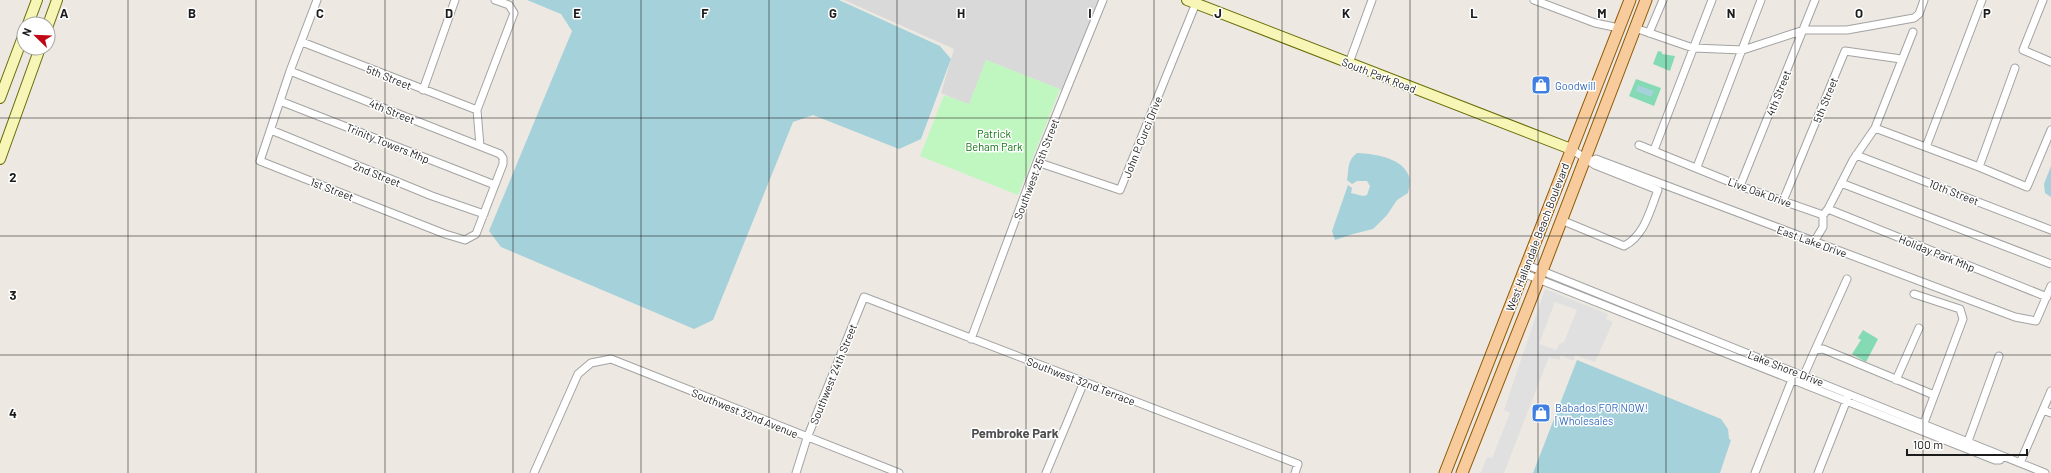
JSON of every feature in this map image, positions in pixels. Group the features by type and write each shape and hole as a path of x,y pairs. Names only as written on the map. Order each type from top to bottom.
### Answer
{"main road":[{"name":"West Hallandale Beach Boulevard","path":"1445,473 1571,149 1631,0"},
{"path":"1631,0 1631,17 1635,28"},
{"name":"West Hallandale Beach Boulevard","path":"1462,473 1541,275 1561,220 1588,160 1646,0"},
{"path":"1480,426 1478,408 1500,350 1500,333"},
{"path":"1455,473 1469,438 1464,424"}],"street":[{"path":"31,16 37,0"},
{"path":"51,16 57,0"},
{"name":"1st Street","path":"317,0 290,71 260,161 445,234 465,240 472,238 476,234 504,161 500,154 494,151"},
{"path":"423,90 455,0"},
{"path":"480,146 477,110 514,13 509,6 495,0"},
{"name":"Southwest 25th Street","path":"971,339 1038,162 1103,0"},
{"path":"1349,63 1372,0"},
{"path":"1534,0 1595,23 1619,28"},
{"path":"1649,33 1663,0"},
{"path":"1654,150 1712,0"},
{"path":"1697,167 1762,0"},
{"name":"4th Street","path":"1740,186 1804,30 1814,0"},
{"path":"1635,28 1693,48 1743,50 1804,30 1847,30 1914,18 1919,14 1924,0"},
{"path":"1926,147 1982,0"},
{"path":"2043,0 2023,50 2051,62"},
{"name":"John P Curci Drive","path":"1038,162 1120,190 1192,2"},
{"name":"South Park Road","path":"1192,2 1571,149"},
{"path":"1814,242 1823,227 1823,215 1828,209 1855,157 1875,128 1901,59 1913,32"},
{"name":"5th Street","path":"302,42 477,110"},
{"name":"5th Street","path":"1783,201 1845,51 1901,59"},
{"path":"0,98 16,55"},
{"path":"0,159 37,56"},
{"path":"1979,166 2015,68"},
{"name":"4th Street","path":"290,71 494,151"},
{"name":"Trinity Towers Mhp","path":"280,100 495,185"},
{"path":"1875,128 1979,166 2027,187 2051,130"},
{"name":"2nd Street","path":"271,130 432,196 484,214"},
{"name":"Live Oak Drive","path":"1639,145 1697,167 1740,186 1823,215"},
{"path":"1561,220 1624,246 1631,242 1645,224 1658,190 1595,165 1571,149"},
{"name":"10th Street","path":"1855,157 2051,230"},
{"name":"East Lake Drive","path":"1588,160 1596,159 2015,317 2036,321 2047,297"},
{"path":"1841,183 2051,264"},
{"name":"Holiday Park Mhp","path":"1828,209 2047,297"},
{"name":"Lake Shore Drive","path":"1525,269 1598,293 1850,393 1927,424 1967,445"},
{"name":"Lake Shore Drive","path":"1541,275 1594,301 1792,380 1927,433 2003,456 2045,473"},
{"path":"1804,375 1847,279"},
{"path":"2047,297 2051,286"},
{"path":"1594,301 1598,293"},
{"path":"1914,294 1960,309 1963,319 1934,395 1927,424 1927,433"},
{"name":"Southwest 32nd Terrace","path":"864,298 1298,464 1295,473"},
{"name":"Southwest 24th Street","path":"796,473 807,438 864,298"},
{"path":"1896,380 1918,328"},
{"path":"1815,350 1823,350 1934,395"},
{"path":"1967,445 2000,356"},
{"name":"Southwest 32nd Avenue","path":"534,473 578,374 591,363 611,359 807,438 899,473"},
{"path":"1755,473 1796,372"},
{"path":"1046,473 1084,382"},
{"path":"2020,463 2051,391"},
{"path":"1818,473 1850,393"},
{"path":"2043,410 2051,413"},
{"path":"1892,419 1895,411"}],"shaded area":[{"path":"844,0 1099,0 1063,91 986,60 969,105 941,93 954,49"},
{"path":"1545,289 1608,314 1606,319 1613,322 1595,362 1575,355 1573,361 1561,355 1559,360 1549,357 1504,473 1481,473 1487,457 1492,458 1510,413 1504,410","holes":["1555,302 1577,310 1564,342 1559,344 1556,350 1539,344"]}],"green space":[{"path":"1658,51 1662,52 1662,54 1675,56 1670,71 1653,64"},
{"name":"Patrick Beham Park","path":"986,60 1060,89 1018,195 920,156 944,95 969,104"},
{"path":"1636,79 1661,88 1654,106 1629,96"},
{"path":"1863,330 1878,339 1866,362 1852,354 1861,340 1858,338"}],"water":[{"path":"527,0 839,0 940,46 951,59 921,139 899,149 813,115 793,122 713,320 694,329 501,247 489,231 572,31 561,14"},
{"path":"1638,85 1654,91 1651,97 1636,91"},
{"path":"1357,153 1371,154 1393,160 1399,164 1404,168 1409,176 1410,184 1408,193 1397,200 1387,215 1373,229 1335,240 1332,231 1348,185 1352,188 1351,193 1363,196 1367,195 1370,186 1367,181 1357,181 1352,184 1347,180 1350,162"},
{"path":"2051,166 2051,197 2045,193 2044,184"},
{"path":"1577,360 1721,419 1728,429 1729,439 1731,440 1720,473 1533,473"}],"place":[{"name":"Goodwill","path":"1541,85"},
{"name":"Babados FOR NOW! | Wholesales","path":"1541,413"}],"district":[{"name":"Pembroke Park","path":"1015,433"}]}
